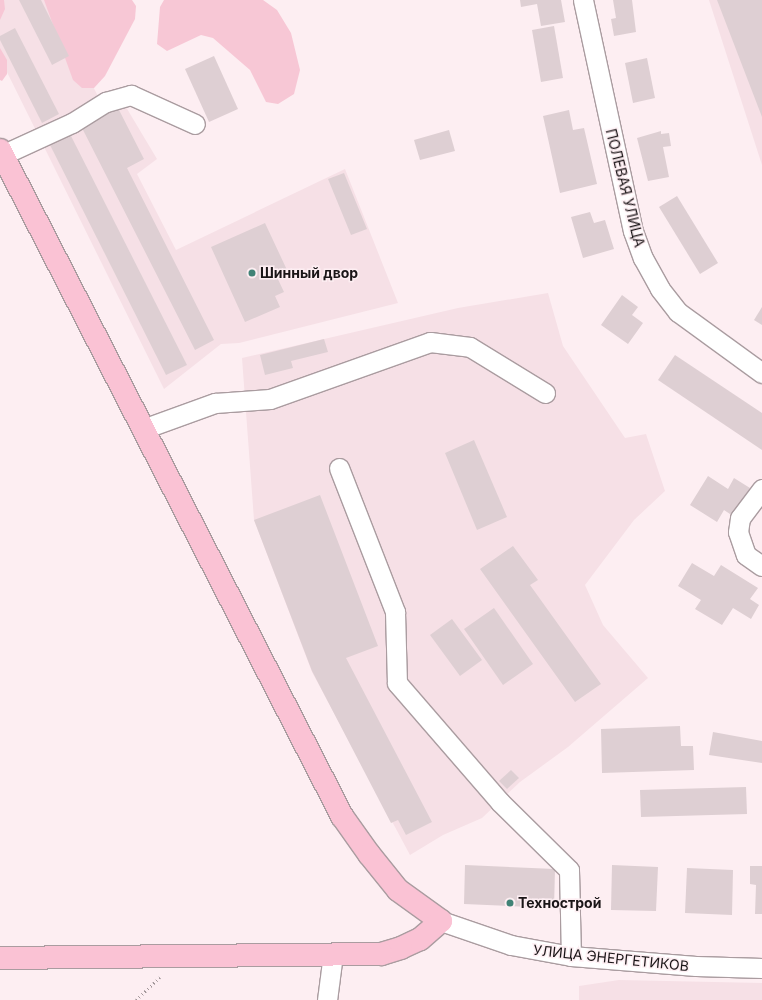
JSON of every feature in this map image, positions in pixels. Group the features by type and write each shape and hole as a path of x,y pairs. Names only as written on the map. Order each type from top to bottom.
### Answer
{"main road":[{"path":"0,958 381,954 401,948 420,939 441,921 398,890 368,854 342,816 1,152"}],"street":[{"name":"ПОЛЕВАЯ УЛИЦА","path":"582,0 633,231 642,258 660,289 678,312 762,372"},
{"path":"1,152 72,123 106,102 131,95 195,124"},
{"path":"143,429 214,402 270,399 430,342 470,347 544,393"},
{"path":"339,468 395,612 397,683 500,802 569,870 571,956"},
{"path":"762,489 740,518 738,532 746,555 762,566"},
{"name":"УЛИЦА ЭНЕРГЕТИКОВ","path":"441,921 511,945 571,956 696,966 762,968"},
{"path":"326,1000 333,954"}],"path":[{"path":"136,1000 181,957"}],"shaded area":[{"path":"0,0 49,0 105,110 123,102 157,159 137,174 176,250 345,169 398,303 239,343 221,344 164,389 0,58"},
{"path":"0,0 4,0 5,9 0,20"},
{"path":"44,0 132,0 136,6 135,19 105,76 94,88 82,88 73,80"},
{"path":"164,0 263,0 277,10 291,33 300,70 294,94 278,104 266,102 250,70 213,38 201,35 167,51 157,44 160,7"},
{"path":"709,0 762,0 762,165"},
{"path":"0,48 7,60 7,74 2,81 0,80"},
{"path":"548,293 563,346 625,438 646,434 665,491 634,520 585,585 603,625 648,678 568,747 520,782 482,818 443,835 410,855 312,672 254,520 242,358 458,308"},
{"path":"619,980 762,983 762,1000 579,1000 579,986"}],"building":[{"path":"19,0 41,0 69,56 52,65"},
{"path":"520,0 561,0 565,22 541,26 537,4 521,7"},
{"path":"613,0 632,0 636,32 614,36 611,19 616,18"},
{"path":"717,0 762,0 762,117"},
{"path":"554,26 563,78 541,82 532,30"},
{"path":"15,28 59,114 42,123 0,40 0,36"},
{"path":"214,56 238,109 209,122 185,69"},
{"path":"647,58 655,98 633,103 625,63"},
{"path":"118,108 144,159 127,168 214,340 195,350 81,126"},
{"path":"569,110 573,130 584,128 597,184 560,193 543,116"},
{"path":"449,130 455,151 420,160 414,140"},
{"path":"661,131 661,134 669,133 671,146 663,147 669,177 648,181 637,138"},
{"path":"69,132 187,365 166,375 49,143"},
{"path":"344,173 367,229 351,235 328,179"},
{"path":"677,196 718,263 700,274 659,207"},
{"path":"590,212 594,223 605,220 614,249 583,258 571,217"},
{"name":"Шинный двор","path":"265,223 287,270 276,275 284,292 275,296 280,307 245,322 211,247"},
{"path":"622,295 638,307 632,315 643,323 628,344 601,325"},
{"path":"762,307 762,325 754,320"},
{"path":"324,339 328,352 291,361 293,368 265,375 260,355"},
{"path":"675,355 762,413 762,450 658,380"},
{"path":"474,440 507,517 477,530 445,453"},
{"path":"708,476 728,489 734,478 750,488 733,516 724,510 717,522 690,505"},
{"path":"320,495 378,646 346,658 432,822 406,835 398,820 391,823 312,671 254,520"},
{"path":"513,546 538,580 530,585 601,684 575,702 480,569"},
{"path":"692,563 714,576 721,565 758,588 750,599 759,605 751,619 733,608 722,625 695,609 701,600 678,586"},
{"path":"494,608 533,664 503,685 464,629"},
{"path":"452,619 482,660 460,676 430,635"},
{"path":"680,726 681,746 693,746 694,770 602,773 601,729"},
{"path":"713,732 762,741 762,763 709,755"},
{"path":"511,770 519,778 507,789 499,781"},
{"path":"746,787 747,814 641,817 640,790"},
{"path":"465,865 555,869 554,908 464,904"},
{"path":"612,865 658,867 656,911 611,910"},
{"path":"750,866 762,866 762,914 755,914 756,885 750,884"},
{"path":"687,868 733,870 732,915 685,913"}],"place":[{"name":"Шинный двор","path":"252,273"},
{"name":"Технострой","path":"510,903"}]}
